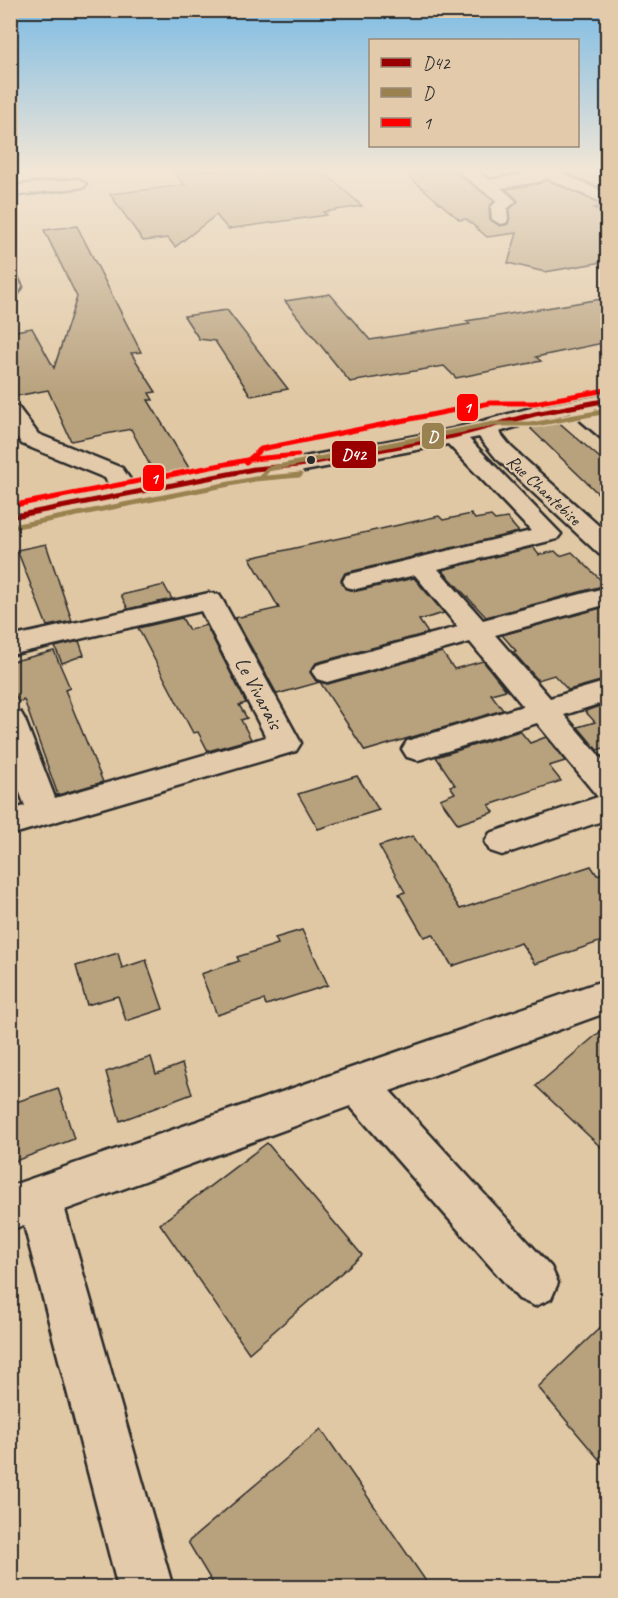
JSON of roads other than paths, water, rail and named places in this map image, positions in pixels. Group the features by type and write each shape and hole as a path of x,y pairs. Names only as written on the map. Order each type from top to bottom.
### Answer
{"street":[{"path":"10,281 13,287 10,291"},
{"path":"10,517 254,469 299,465 453,436 535,414 608,400"},
{"path":"577,406 608,432"},
{"path":"10,412 30,439 114,473 127,494"},
{"name":"Rue Chantebise","path":"484,429 504,453 608,549"},
{"path":"356,581 548,534 453,436"},
{"path":"421,565 608,788"},
{"path":"327,672 608,595"},
{"name":"Le Vivarais","path":"10,646 209,601 285,743 10,824"},
{"path":"418,749 608,691"},
{"path":"10,720 44,814"},
{"path":"502,842 608,806"},
{"path":"146,1587 25,1202 608,995"},
{"path":"357,1084 535,1282"}]}
